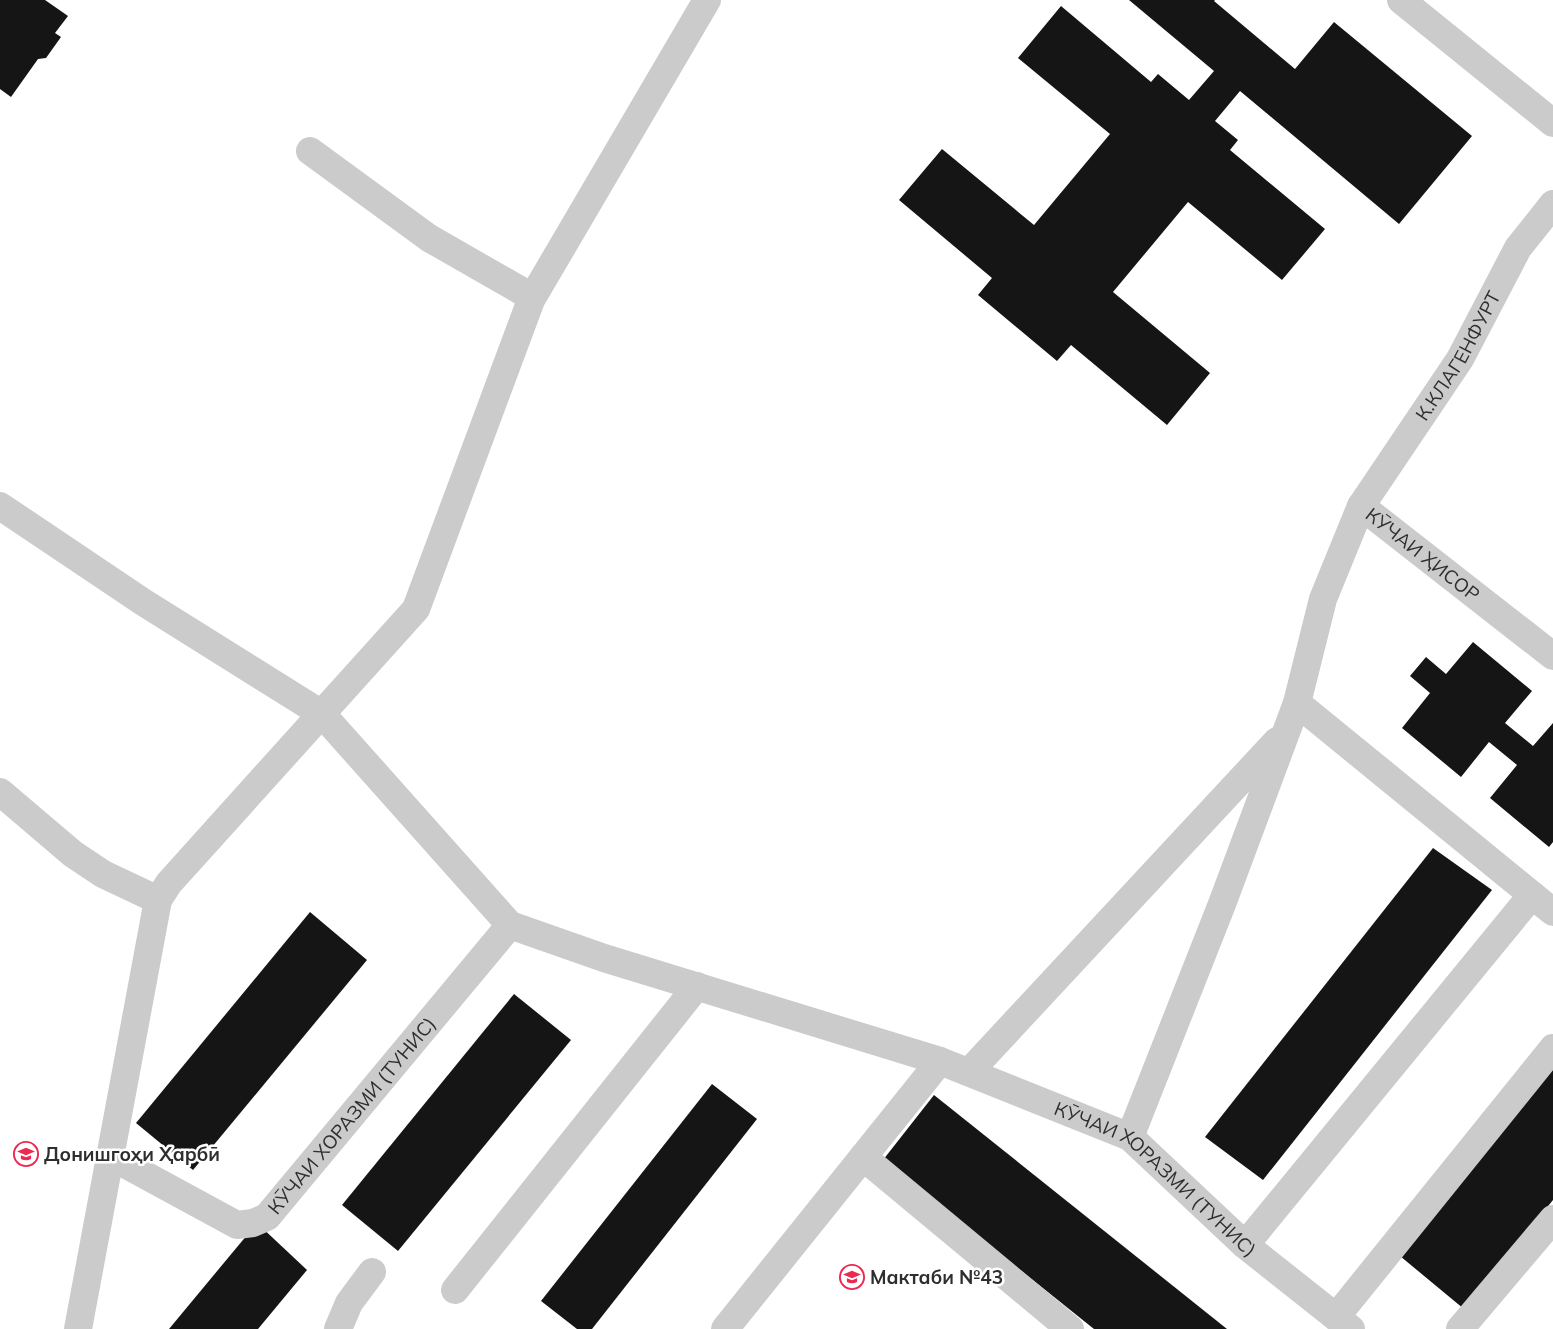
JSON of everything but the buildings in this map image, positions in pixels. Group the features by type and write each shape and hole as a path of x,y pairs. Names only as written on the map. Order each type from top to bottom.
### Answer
{"street":[{"path":"78,1329 158,900 169,883 416,609 532,297 707,0"},
{"path":"1401,0 1553,123"},
{"path":"310,151 429,238 532,297"},
{"name":"К.КЛАГЕНФУРТ","path":"1361,506 1460,359 1518,248 1553,204"},
{"name":"КӮЧАИ ХОРАЗМИ (ТУНИС)","path":"0,506 144,602 322,714 510,925 604,958 940,1061 1130,1137 1245,1245 1344,1323"},
{"name":"КӮЧАИ ҲИСОР","path":"1130,1137 1222,904 1297,703 1322,599 1361,506 1553,656"},
{"path":"1245,1245 1542,904 1297,703"},
{"path":"969,1072 1286,730"},
{"path":"0,792 73,854 103,874 158,900"},
{"name":"КӮЧАИ ХОРАЗМИ (ТУНИС)","path":"110,1156 238,1225 253,1223 267,1217 510,925"},
{"path":"455,1290 697,986"},
{"path":"1344,1323 1553,1048"},
{"path":"725,1329 940,1061"},
{"path":"863,1157 1070,1329"},
{"path":"1460,1329 1553,1219"},
{"path":"338,1329 349,1303 372,1272"}],"place":[{"name":"Донишгоҳи Ҳарбӣ","path":"26,1154"},
{"name":"Мактаби №43","path":"852,1277"}]}
